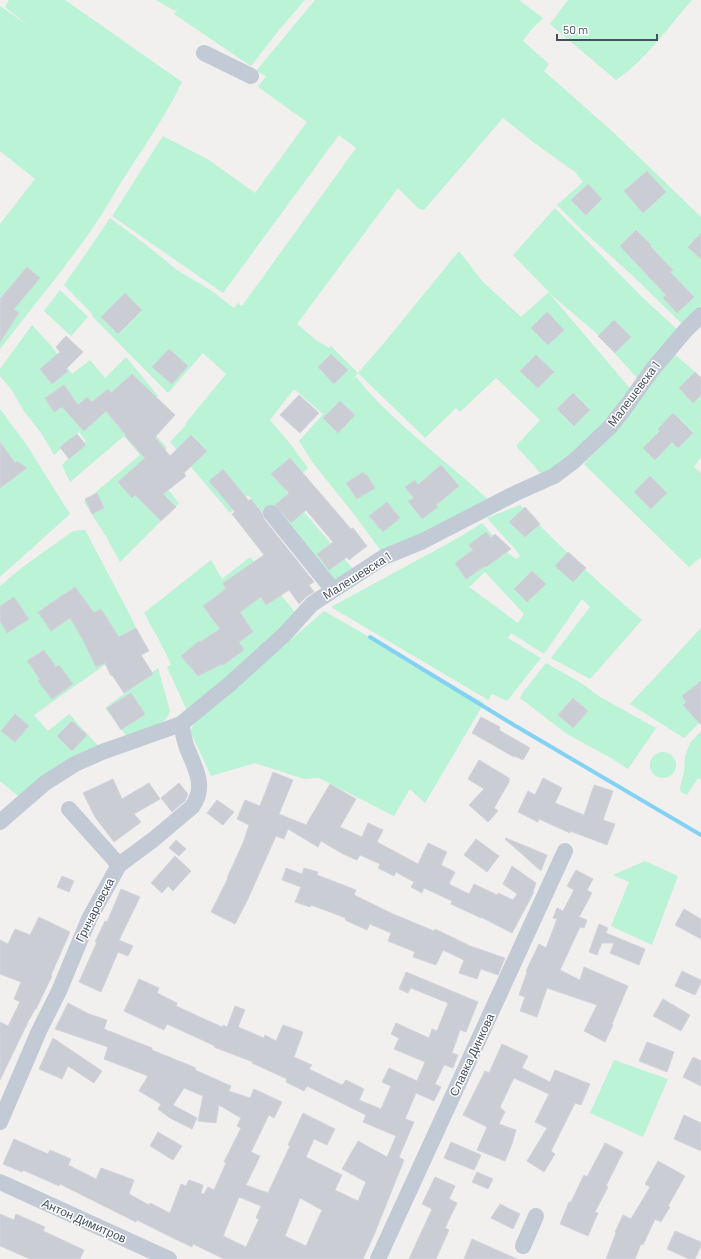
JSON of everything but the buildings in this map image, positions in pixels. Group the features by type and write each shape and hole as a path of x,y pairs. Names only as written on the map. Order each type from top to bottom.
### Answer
{"street":[{"path":"204,53 251,76"},
{"name":"Малешевска 1","path":"0,822 45,783 75,764 102,752 181,724 231,683 286,634 312,604 384,557 423,541 516,493 554,476 574,461 610,427 652,370 685,331 701,315"},
{"path":"271,514 333,590"},
{"name":"Грнчаровска","path":"0,1122 39,1031 59,991 89,919 119,865 192,807 196,800 199,788 196,767 187,747 181,724"},
{"path":"69,809 119,865"},
{"name":"Славка Динкова","path":"378,1259 565,851"},
{"name":"Антон Димитров","path":"0,1182 169,1259"},
{"path":"523,1246 536,1216"}],"green space":[{"path":"9,0 65,0 182,82 163,117 87,237 0,349 0,224 35,179 0,151 0,6 29,26 5,7"},
{"path":"156,0 305,0 251,66 174,14 179,6 175,11"},
{"path":"315,0 519,0 543,18 523,41 549,64 544,71 613,132 701,217 701,305 684,326 557,205 583,182 575,172 533,142 503,118 424,210 419,209 398,188 297,324 316,340 329,348 331,346 358,373 352,381 356,377 375,399 392,415 491,502 384,555 313,463 299,441 323,414 294,389 270,420 308,468 285,490 354,570 331,585 295,551 248,495 230,513 170,442 186,425 185,424 226,374 203,353 168,393 92,316 93,315 64,285 110,218 177,270 212,291 234,308 238,303 242,306 356,148 339,135 223,293 112,216 163,136 209,160 255,193 307,122 258,87 266,76 256,71"},
{"path":"568,0 692,0 647,53 616,80 550,24"},
{"path":"555,208 641,296 680,332 640,381 595,332 549,293 634,393 612,417 544,477 516,446 540,420 496,378 460,412 456,408 425,438 358,373 459,251 483,282 521,317 549,292 513,255"},
{"path":"60,290 88,317 71,336 44,311"},
{"path":"32,325 53,348 72,374 90,360 105,378 126,357 158,396 137,414 167,448 148,465 179,503 120,562 107,538 84,502 140,455 124,436 70,482 62,465 86,441 79,432 54,455 11,389 0,376 0,369"},
{"path":"672,352 701,377 701,423 696,420 701,424 701,457 694,467 701,473 701,557 689,567 584,464 614,433"},
{"path":"0,409 26,444 70,514 0,577"},
{"path":"520,505 580,564 642,620 590,679 551,658 590,607 582,599 544,654 511,633 508,638 541,658 507,701 492,694 488,700 331,607 458,538 482,523 508,553 516,559 520,556 487,518","holes":["485,572 524,614 518,623 469,587"]},
{"path":"85,530 141,639 34,715 48,731 69,714 103,751 18,796 0,781 0,586 24,566 73,531"},
{"path":"250,557 295,612 266,645 187,711 167,667 171,664 144,613 211,560 222,579"},
{"path":"324,611 484,703 425,803 410,789 394,816 319,778 304,779 255,763 211,776 190,731 197,718 235,688"},
{"path":"701,628 701,721 684,738 630,704"},
{"path":"546,663 581,683 600,697 656,728 628,769 567,734 520,698"},
{"path":"158,668 170,711 168,716 159,724 129,739 105,708"},
{"path":"701,731 701,780 698,778 687,795 681,792 680,788 684,772 685,756 690,743"},
{"path":"663,752 672,756 676,765 672,774 663,778 654,774 650,765 654,756"},
{"path":"645,861 678,876 652,945 611,926 629,882 613,875"},
{"path":"614,1060 668,1079 643,1137 590,1113"}],"waterway":[{"path":"370,637 514,725 701,835"}]}
